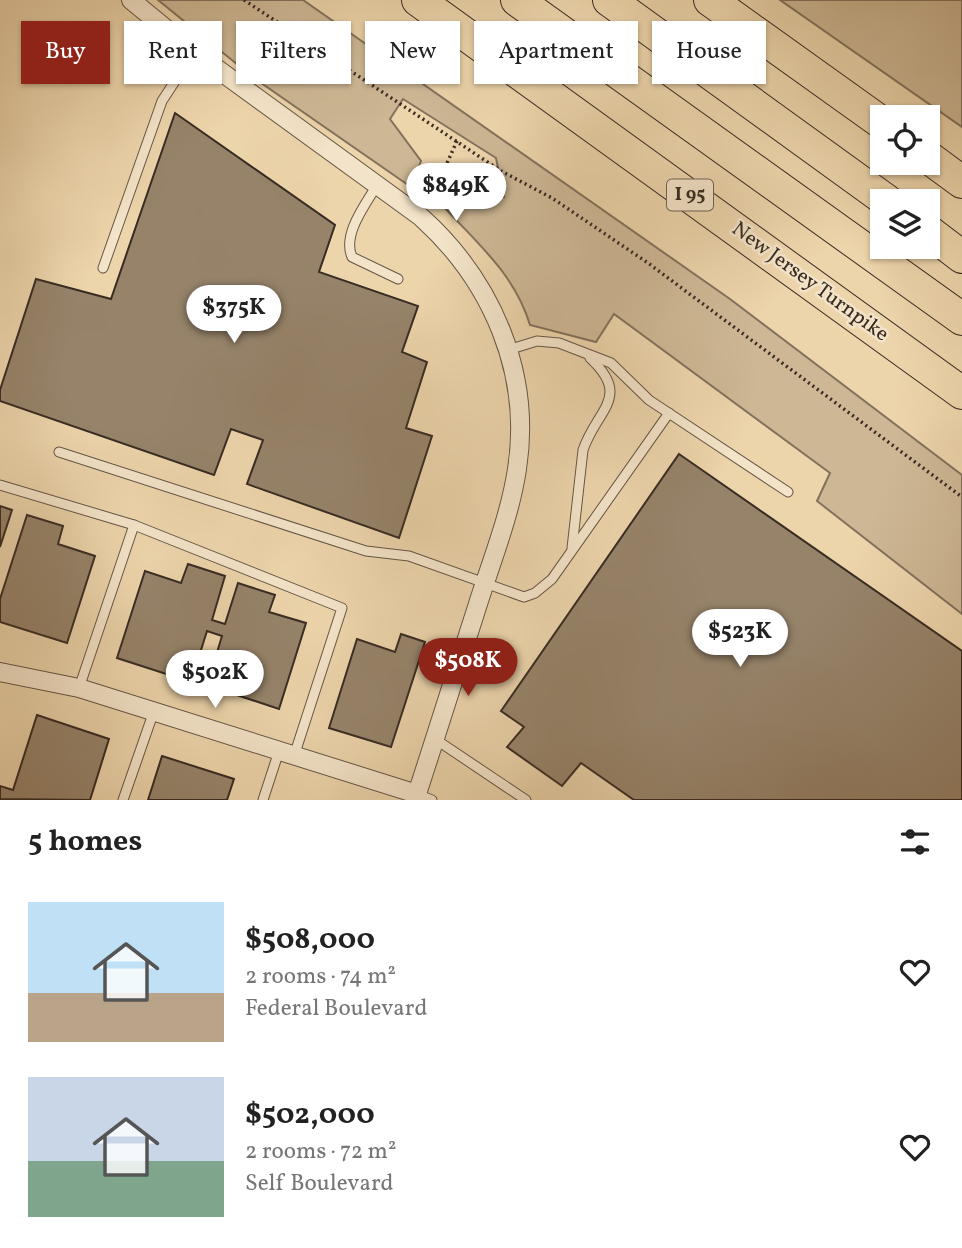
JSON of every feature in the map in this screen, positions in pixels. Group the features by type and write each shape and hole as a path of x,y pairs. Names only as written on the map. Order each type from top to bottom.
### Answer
{"highway":[{"name":"New Jersey Turnpike","path":"418,0 962,393"},
{"path":"517,0 962,319"},
{"path":"609,0 870,189"},
{"path":"710,0 870,114"},
{"path":"940,166 962,182"},
{"path":"940,240 962,257"}],"street":[{"path":"131,0 157,21"},
{"path":"0,672 79,688 422,798 435,738 517,470 520,424 508,350 493,309 474,278 441,235 421,217 222,72"}],"lane":[{"path":"103,268 162,101 173,84"},
{"path":"377,185 358,216 348,249 352,257 398,279"},
{"path":"508,350 537,341 559,343 611,363 649,400 789,492"},
{"path":"572,551 583,450 588,435 612,393 611,383 586,354"},
{"path":"59,452 366,551 409,556 524,597 535,593 552,579 669,413"},
{"path":"0,485 134,525 342,608 286,753 263,800"},
{"path":"79,688 134,525"},
{"path":"123,800 154,712"},
{"path":"435,738 526,800"}],"path":[{"path":"244,0 501,171 552,198 648,263 962,497"},
{"path":"421,217 457,141"}],"shaded area":[{"path":"158,0 303,0 333,21 236,21 236,63 222,52 222,21 184,21"},
{"path":"780,0 962,0 962,127 940,112 940,105 930,105"},
{"path":"351,34 365,43 365,84 423,84 730,299 962,475 962,614 817,501 830,473 614,314 596,342 530,325 505,276 444,207 504,197 496,158 403,99 390,119 421,161 411,187 263,84 351,84"}],"building":[{"path":"175,113 335,225 319,272 418,306 402,352 427,362 406,428 432,436 399,538 247,484 263,440 231,429 214,475 0,401 0,390 36,279 111,299"},
{"path":"679,454 962,651 962,800 634,800 581,763 562,786 507,747 524,727 501,711"},
{"path":"0,506 12,510 0,547"},
{"path":"27,515 63,526 58,544 95,556 67,643 0,622 0,599"},
{"path":"188,564 225,576 212,620 225,624 238,583 275,595 269,612 306,623 279,709 207,685 222,636 207,631 191,682 117,658 145,571 181,583"},
{"path":"401,634 425,642 391,747 329,728 357,639 395,652"},
{"path":"37,715 109,739 90,800 0,799 0,786 13,790"},
{"path":"162,756 234,779 227,800 148,800"}]}
